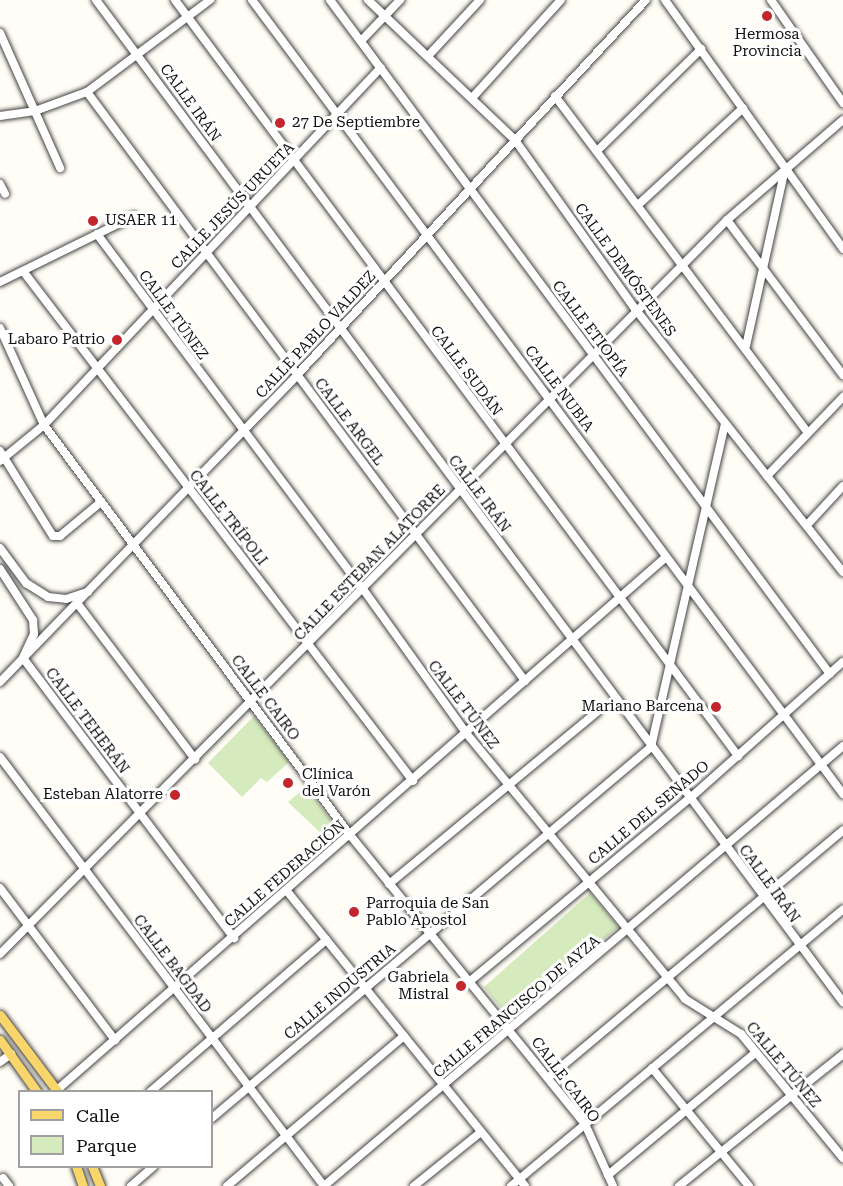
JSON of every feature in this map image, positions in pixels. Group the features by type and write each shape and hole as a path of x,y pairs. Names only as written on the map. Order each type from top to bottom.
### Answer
{"main road":[{"path":"0,1015 56,1090"},
{"path":"0,1040 36,1090"},
{"path":"76,1168 83,1186"},
{"path":"92,1168 100,1186"}],"street":[{"name":"CALLE IRÁN","path":"96,0 798,947 843,1002"},
{"name":"CALLE SUDÁN","path":"175,0 618,599 738,756"},
{"path":"0,116 35,111 87,92 210,0"},
{"name":"CALLE NUBIA","path":"252,0 549,398 665,558 843,794"},
{"name":"CALLE ETIOPÍA","path":"330,0 830,674"},
{"name":"CALLE DEMÓSTENES","path":"368,0 515,140 636,310 843,572"},
{"path":"361,41 400,0"},
{"path":"428,56 480,0"},
{"path":"472,98 561,0"},
{"name":"CALLE PABLO VALDEZ","path":"0,682 341,329 646,0"},
{"path":"666,0 843,249"},
{"path":"771,0 843,103"},
{"path":"0,33 60,168"},
{"path":"597,151 701,49"},
{"name":"CALLE JESÚS URUETA","path":"2,460 44,425 381,68"},
{"name":"CALLE ARGEL","path":"87,92 525,681"},
{"path":"555,96 746,346 808,434"},
{"path":"638,205 743,108"},
{"name":"CALLE ESTEBAN ALATORRE","path":"0,954 726,220 843,120"},
{"path":"746,346 786,167"},
{"path":"0,184 5,194"},
{"path":"0,282 134,216"},
{"path":"726,220 843,375"},
{"name":"CALLE TÚNEZ","path":"97,234 152,312 363,589 466,733 691,1004 741,1034 843,1158"},
{"name":"CALLE TRÍPOLI","path":"23,271 413,781"},
{"name":"CALLE CAIRO","path":"0,328 44,425 350,835 585,1124 613,1186"},
{"path":"767,476 843,397"},
{"path":"651,747 725,425"},
{"path":"0,450 2,460 53,536 60,536 101,502"},
{"path":"807,525 843,486"},
{"path":"0,548 26,583 48,597 66,599 89,592"},
{"name":"CALLE FEDERACIÓN","path":"58,1090 665,558"},
{"path":"0,569 33,620 34,634 23,658"},
{"path":"77,603 195,759"},
{"name":"CALLE TEHERÁN","path":"23,658 234,938"},
{"name":"CALLE DEL SENADO","path":"469,982 689,799 843,662"},
{"path":"389,884 597,712"},
{"name":"CALLE FRANCISCO DE AYZA","path":"324,1186 726,848 843,746"},
{"name":"CALLE INDUSTRIA","path":"213,1117 651,747"},
{"name":"CALLE BAGDAD","path":"0,757 173,990 324,1186"},
{"path":"549,1077 843,830"},
{"path":"0,888 115,1040"},
{"path":"287,891 522,1183"},
{"path":"511,1186 522,1183 585,1124 843,909"},
{"path":"152,1090 326,940"},
{"path":"227,1186 288,1137 404,1036"},
{"path":"608,1175 756,1052"},
{"path":"0,1062 11,1054"},
{"path":"679,1186 843,1054"},
{"path":"652,1068 749,1186"},
{"path":"414,1186 481,1132"},
{"path":"133,1185 153,1168"},
{"path":"3,1178 9,1186"}],"green space":[{"path":"254,716 289,762 267,782 261,778 242,797 208,763"},
{"path":"306,787 341,834 330,842 288,802"},
{"path":"590,893 618,927 509,1018 484,987"}],"place":[{"name":"Hermosa Provincia","path":"767,16"},
{"name":"27 De Septiembre","path":"280,123"},
{"name":"USAER 11","path":"93,221"},
{"name":"Labaro Patrio","path":"117,340"},
{"name":"Mariano Barcena","path":"716,707"},
{"name":"Clínica del Varón","path":"288,783"},
{"name":"Esteban Alatorre","path":"175,795"},
{"name":"Parroquia de San Pablo Apostol","path":"354,912"},
{"name":"Gabriela Mistral","path":"461,986"}]}
